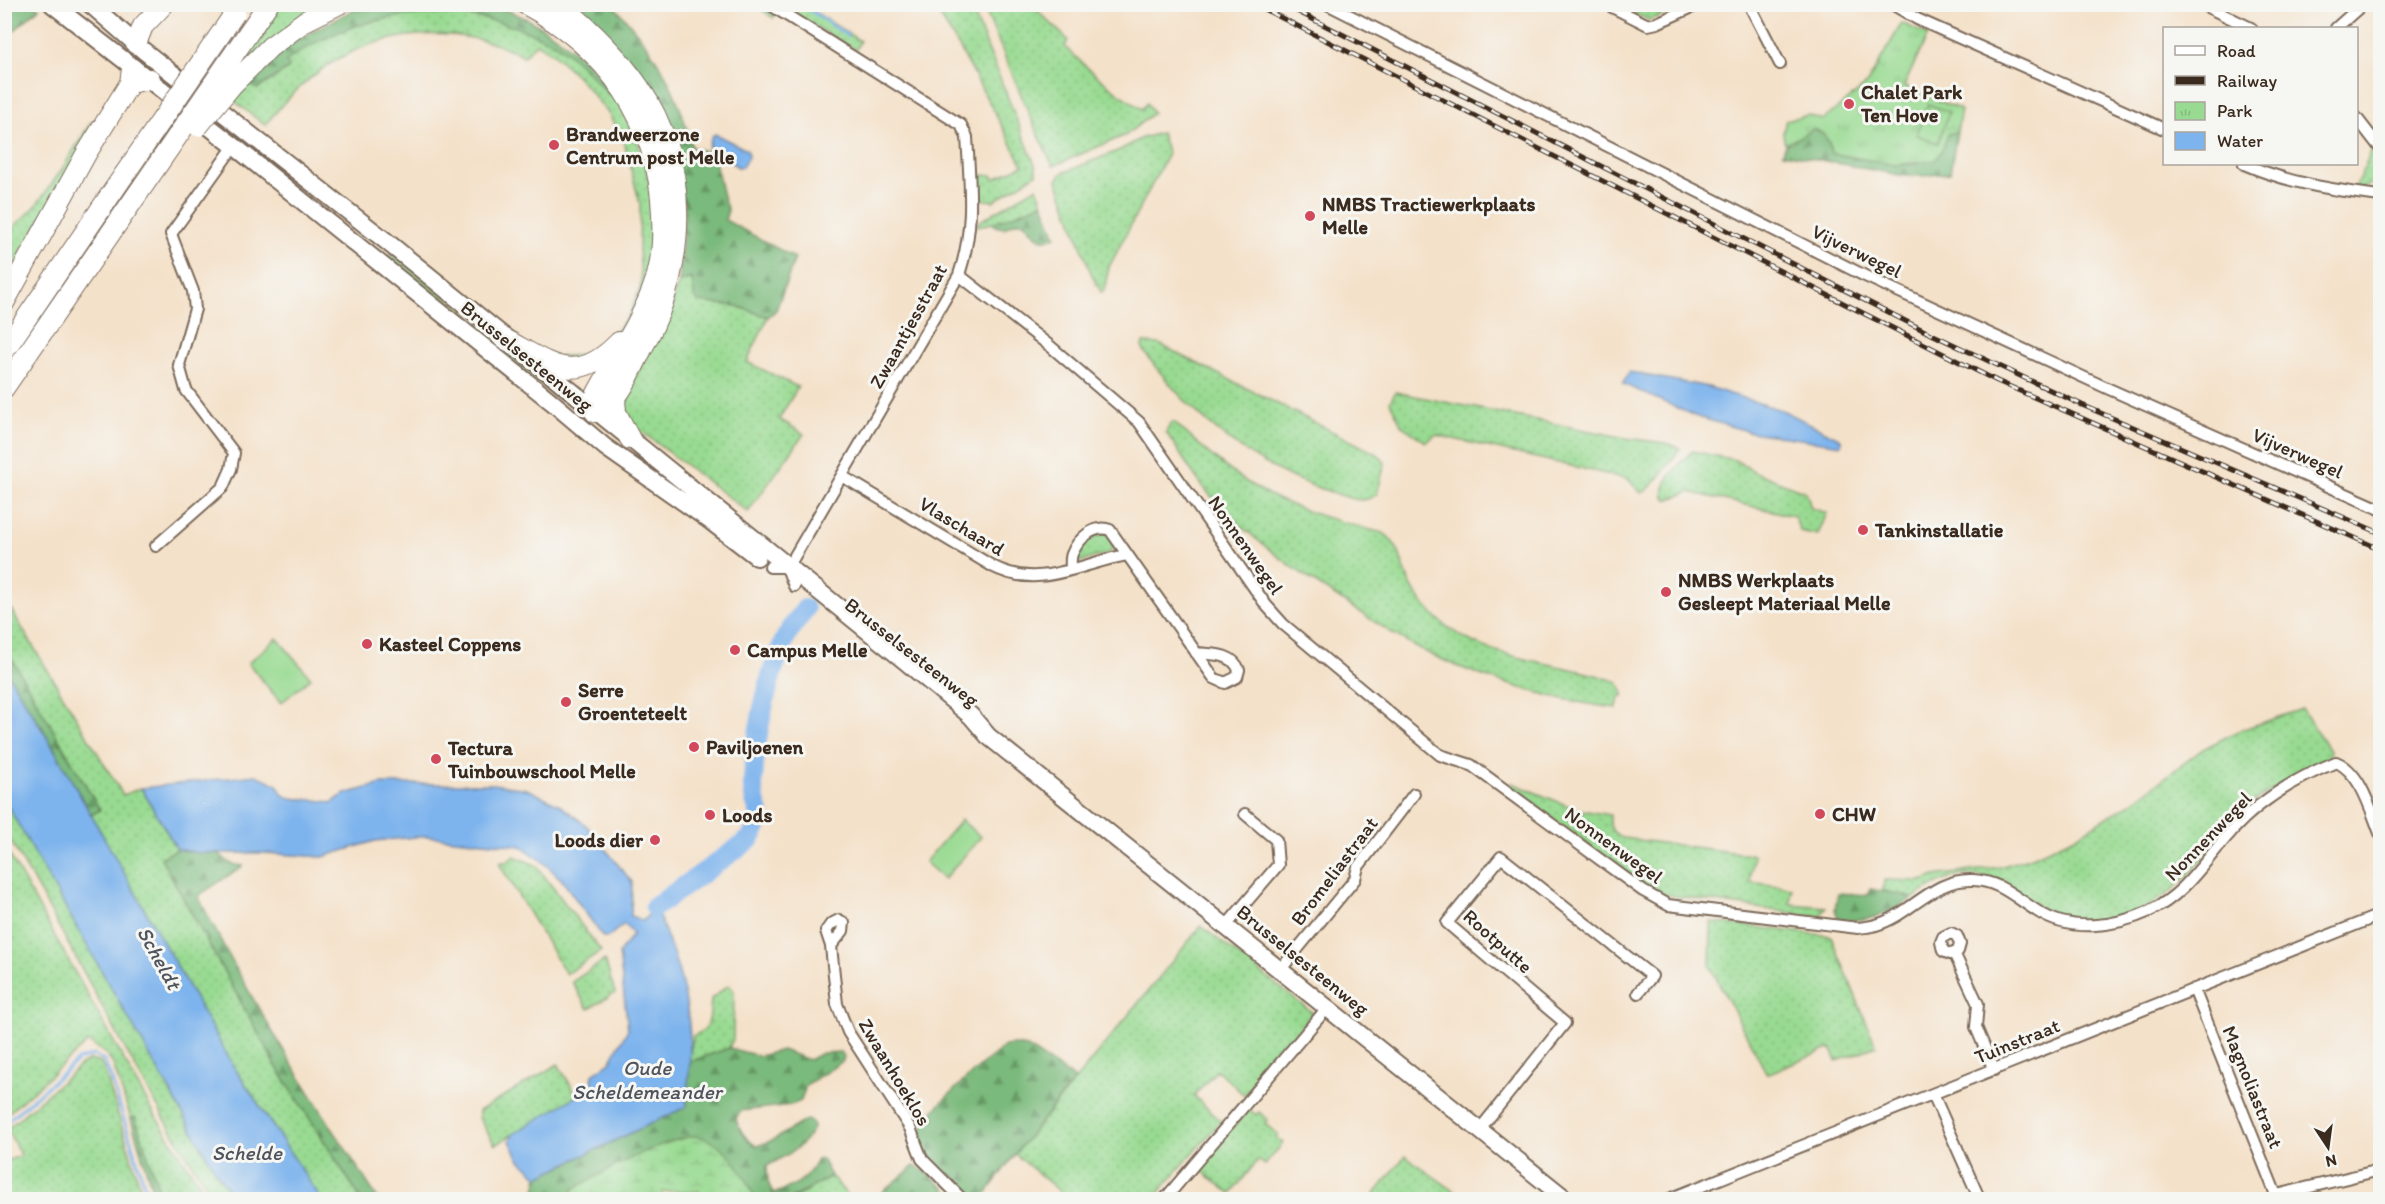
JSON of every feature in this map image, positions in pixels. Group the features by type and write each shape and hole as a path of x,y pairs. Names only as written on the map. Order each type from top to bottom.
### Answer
{"highway":[{"path":"136,44 143,26 164,4"},
{"path":"4,388 163,164 268,4"},
{"path":"163,164 225,93 270,47 305,21 339,4"},
{"path":"525,4 556,22 604,64 626,93 643,126 655,160 662,200 663,228 656,281 636,326 592,411"},
{"path":"560,4 589,28 621,63 640,89 665,144 677,203 677,243 671,280 658,321 615,399 616,412 630,439"},
{"path":"4,351 238,9"},
{"path":"4,303 131,76 150,79"},
{"path":"503,338 553,366 574,368 592,364 606,356 636,326"},
{"path":"592,411 615,399"}],"main road":[{"path":"52,4 131,76"},
{"name":"Brusselsesteenweg","path":"90,4 136,44 289,167 386,241 592,411 789,567 963,709 983,732 1567,1200"},
{"path":"131,76 136,44"},
{"path":"150,79 165,76 274,162 289,167"},
{"name":"Brusselsesteenweg","path":"150,79 606,447 709,520 964,722 983,732"},
{"path":"552,402 575,412 592,411 606,447"}],"street":[{"name":"Zwaantjesstraat","path":"769,4 955,121 964,129 971,215 968,243 959,275 789,567"},
{"name":"Vijverwegel","path":"1327,4 1865,276 2120,394 2380,509"},
{"path":"1606,4 1648,25 1657,23 1683,8 1699,4"},
{"path":"1749,4 1780,64"},
{"path":"1892,4 1917,20 2163,129"},
{"path":"2201,4 2249,27"},
{"path":"2337,27 2363,4"},
{"path":"2358,120 2380,148"},
{"path":"156,546 223,487 231,469 234,453 186,390 179,365 195,309 193,291 171,234 234,146"},
{"path":"2247,165 2315,187 2380,196"},
{"path":"373,258 386,241"},
{"name":"Nonnenwegel","path":"959,275 1050,346 1139,423 1266,605 1283,624 1440,755 1470,765 1643,891 1668,905 1858,928 1877,925 1945,884 1972,879 2002,886 2038,912 2057,922 2078,926 2103,925 2150,911 2176,895 2230,833 2255,809 2281,790 2336,762 2350,770 2380,834"},
{"name":"Vlaschaard","path":"842,476 1009,574 1026,578 1050,576 1127,555"},
{"path":"1071,569 1072,555 1086,535 1096,528 1102,527 1110,530 1196,653"},
{"path":"770,567 789,567 794,586"},
{"name":"Bromeliastraat","path":"1281,969 1355,879 1358,867 1414,794"},
{"path":"1226,926 1278,865 1276,840 1245,814"},
{"name":"Rootputte","path":"1480,1129 1565,1023 1447,923 1502,857 1652,976 1638,993"},
{"name":"Tuinstraat","path":"1667,1200 2380,915"},
{"name":"Zwaanhoeklos","path":"831,946 837,1005 848,1032 910,1128 922,1159 963,1200"},
{"path":"1954,953 1978,1004 1976,1028 1994,1070"},
{"name":"Magnoliastraat","path":"2193,989 2278,1197"},
{"path":"1164,1200 1328,1007"},
{"path":"1933,1094 1980,1200"},
{"path":"2278,1197 2380,1170"}],"green space":[{"path":"5,4 34,5 39,8 6,38"},
{"path":"488,4 525,18 558,38 588,63 613,93 611,96 572,57 549,41 502,23 438,14 374,21 343,30 286,61 289,68 257,89 248,84 262,67 298,39 351,11 374,5"},
{"path":"281,5 327,5 243,66 242,61"},
{"path":"572,5 613,5 628,22 663,70 679,106 692,148 710,152 714,159 728,210 725,220 795,258 776,310 768,317 737,306 698,302 694,295 692,278 679,282 685,203"},
{"path":"756,5 804,5 860,41 856,50 782,7 773,18"},
{"path":"933,5 969,5 972,9 1036,167 1036,174 994,201 978,199 976,176 992,175 994,179 1023,165 959,47"},
{"path":"983,5 1032,5 1068,40 1065,47 1083,64 1111,88 1142,109 1147,103 1153,113 1126,135 1053,166"},
{"path":"1650,5 1675,5 1669,13 1649,20 1632,13"},
{"path":"423,12 458,14 492,20 541,36 571,56 610,96 613,93 627,118 647,171 652,199 654,227 651,256 645,283 621,335 607,347 579,362 559,356 586,355 605,343 629,315 640,289 640,204 625,146 609,114 577,76 552,53 536,43 524,56 502,46 456,36 432,34 408,36 362,48 329,64 299,88 265,125 234,101 248,84 258,89 289,68 286,61 335,33 368,23"},
{"path":"1902,23 1928,35 1904,86 1961,110 1957,132 1948,134 1935,160 1896,165 1831,153 1826,138 1821,132 1813,129 1785,145 1783,133 1786,120 1808,115 1823,120 1866,85"},
{"path":"1928,104 1949,112 1938,143 1917,135"},
{"path":"91,122 96,125 5,281 7,252 5,235 35,207 61,171"},
{"path":"1813,129 1821,132 1826,138 1831,153 1896,165 1916,164 1942,150 1948,134 1957,132 1950,173 1921,176 1899,175 1783,153 1785,145"},
{"path":"1161,133 1168,154 1109,267 1104,291 1101,292 1091,273 1057,180 1062,173 1120,150 1142,138"},
{"path":"2373,147 2379,161 2378,175 2370,185 2355,188"},
{"path":"1037,187 1043,203 993,223 977,226 977,223"},
{"path":"1043,203 1056,237 1045,239 1037,237 1024,222 1016,222 1004,228 995,226 993,223"},
{"path":"392,253 565,394 560,400 386,260"},
{"path":"692,278 694,295 709,303 737,306 768,317 747,362 798,387 779,419 804,434 748,512 630,423 626,412 630,387 664,326 679,282"},
{"path":"1143,343 1159,344 1379,455 1385,463 1377,494 1362,500 1310,485 1240,448 1199,415 1181,396 1149,359 1142,347"},
{"path":"1395,392 1626,438 1665,443 1680,448 1657,481 1641,493 1628,479 1436,435 1426,442 1402,426 1390,402"},
{"path":"1174,422 1226,468 1277,499 1312,513 1383,533 1389,537 1397,549 1418,597 1435,616 1454,631 1498,652 1618,682 1623,696 1619,697 1617,708 1570,700 1494,680 1426,652 1381,626 1286,563 1224,510 1198,480 1166,432"},
{"path":"1692,451 1735,460 1755,472 1806,492 1811,508 1827,513 1818,535 1800,531 1794,516 1689,492 1668,500 1664,496 1665,484"},
{"path":"1106,532 1114,543 1110,553 1080,562 1076,561 1079,550 1086,542"},
{"path":"4,598 123,795 141,788 177,849 161,858 278,1069 361,1199 321,1199 234,1067 91,815 100,810 10,656 5,652"},
{"path":"277,638 311,678 281,703 248,663"},
{"path":"5,652 10,656 100,810 91,815 51,743 5,669"},
{"path":"2302,709 2330,751 2329,760 2282,784 2249,805 2236,817 2186,877 2164,896 2137,911 2099,920 2074,921 2059,918 2011,889 1983,877 1970,875 1944,881 1912,899 1883,891 1884,880 1922,881 1935,876 2000,867 2034,856 2075,837 2131,803 2203,749 2238,731"},
{"path":"1512,783 1576,809 1610,815 1612,829 1623,838 1754,855 1750,882 1792,888 1790,904 1826,907 1820,917 1661,894 1643,885 1510,787"},
{"path":"5,801 216,1172 235,1199 215,1199 159,1109 5,832"},
{"path":"961,820 981,837 944,879 925,862"},
{"path":"4,845 153,1112 209,1199 162,1199 135,1117 131,1119 113,1064 106,1054 88,1042 5,1116"},
{"path":"177,849 199,853 218,853 231,864 243,866 198,896 261,1012 378,1199 361,1199 278,1069 161,858"},
{"path":"514,856 536,865 601,951 566,974 500,865 500,862 507,862"},
{"path":"1870,889 1903,895 1912,899 1877,917 1858,920 1838,919 1835,909 1838,893 1869,895"},
{"path":"1711,922 1831,936 1876,1046 1837,1061 1831,1048 1767,1074 1710,966"},
{"path":"1201,926 1313,1013 1244,1095 1217,1070 1194,1096 1221,1121 1153,1199 1069,1199 1015,1154"},
{"path":"605,960 615,993 588,1009 572,982"},
{"path":"729,985 734,991 733,1039 729,1048 689,1062 693,1036 704,1030 709,1022 711,999"},
{"path":"1005,1046 1027,1047 1075,1079 982,1199 969,1199 926,1157 920,1135 932,1114 956,1088"},
{"path":"729,1048 759,1056 782,1050 809,1060 822,1053 840,1052 844,1056 843,1061 806,1085 801,1101 791,1105 740,1111 736,1119 744,1135 757,1146 773,1140 806,1120 812,1122 813,1128 805,1141 787,1155 767,1166 768,1182 773,1194 799,1182 809,1173 817,1160 822,1159 831,1176 791,1199 755,1199 749,1185 682,1138 643,1153 573,1189 573,1199 540,1199 534,1195 538,1177 685,1107 689,1062"},
{"path":"90,1060 101,1063 105,1072 144,1199 5,1200 5,1161 21,1156 7,1129 82,1064"},
{"path":"558,1064 577,1096 495,1145 479,1118 479,1111"},
{"path":"1249,1109 1256,1115 1259,1112 1268,1120 1265,1124 1278,1134 1276,1138 1283,1143 1265,1165 1258,1160 1231,1194 1198,1168"},
{"path":"135,1117 162,1199 155,1199 131,1119"},
{"path":"695,1136 716,1144 725,1151 740,1169 755,1199 702,1199 699,1191 679,1193 681,1199 678,1191 663,1192 660,1199 573,1200 573,1189 617,1165 663,1144"},
{"path":"1405,1156 1454,1191 1449,1199 1371,1199"},
{"path":"914,1166 929,1175 956,1200 873,1200"},
{"path":"831,1176 851,1199 791,1200"}],"water":[{"path":"715,134 747,150 749,155 742,167 738,167 708,148"},
{"path":"1629,372 1708,387 1784,411 1841,439 1841,445 1751,432 1697,417 1623,384"},
{"name":"Schelde","path":"5,669 51,744 234,1067 321,1199 235,1199 216,1172 5,801"},
{"name":"Oude Scheldemeander","path":"256,775 276,784 282,794 287,797 331,803 345,794 382,784 493,784 527,789 560,805 587,826 632,882 631,916 643,921 655,907 683,987 689,1020 690,1046 686,1107 538,1177 519,1159 510,1141 513,1134 577,1096 592,1084 593,1074 610,1062 628,1029 619,953 633,934 624,924 608,937 603,937 562,880 541,860 521,846 426,836 375,841 323,857 263,853 199,853 177,849 141,788"}],"waterway":[{"path":"811,11 848,36"},
{"path":"655,907 749,840 759,823 760,817 753,794 753,784 763,710 778,654 787,635 805,609"},
{"path":"4,1124 78,1060 94,1055 104,1061 112,1081 149,1200"}],"railway":[{"path":"1254,4 1997,381 2380,549"},
{"path":"1283,4 1923,330 2082,405 2380,533"}],"place":[{"name":"Chalet Park Ten Hove","path":"1849,104"},
{"name":"Brandweerzone Centrum post Melle","path":"554,145"},
{"name":"NMBS Tractiewerkplaats Melle","path":"1310,216"},
{"name":"Tankinstallatie","path":"1863,530"},
{"name":"NMBS Werkplaats Gesleept Materiaal Melle","path":"1666,592"},
{"name":"Kasteel Coppens","path":"367,644"},
{"name":"Campus Melle","path":"735,650"},
{"name":"Serre Groenteteelt","path":"566,702"},
{"name":"Paviljoenen","path":"694,747"},
{"name":"Tectura Tuinbouwschool Melle","path":"436,759"},
{"name":"CHW","path":"1820,814"},
{"name":"Loods","path":"710,815"},
{"name":"Loods dier","path":"655,840"}],"water label":[{"name":"Scheldt","path":"159,958"}]}
